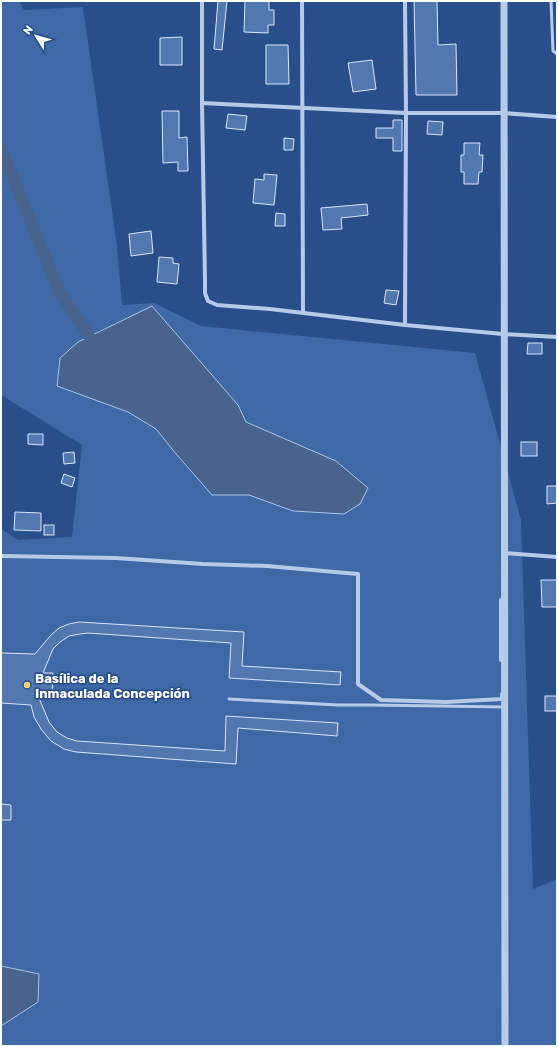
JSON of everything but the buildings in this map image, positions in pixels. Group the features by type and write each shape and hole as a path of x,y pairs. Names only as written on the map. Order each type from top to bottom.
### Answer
{"street":[{"path":"202,1 205,281 208,301 217,305 270,309 405,325 557,337"},
{"path":"302,1 303,313"},
{"path":"404,1 406,112 405,325"},
{"path":"504,1 505,1046"},
{"path":"202,103 406,112 503,113 557,117"},
{"path":"1,556 116,558 203,564 267,566 358,574 358,684 381,700 446,702 502,699 500,626 504,498"},
{"path":"504,553 557,557"}],"lane":[{"path":"551,1 554,51 557,54"},
{"path":"228,698 338,705 372,704 505,707"}],"shaded area":[{"path":"1,1 19,1 24,10 83,7 117,246 122,305 154,303 201,326 475,353 521,520 533,889 557,879 557,1046 1,1046 1,529 18,540 72,537 82,445 1,395"},
{"path":"152,306 238,405 246,422 336,461 368,488 360,504 344,514 293,511 249,495 212,495 156,429 128,412 57,386 60,358 78,342"},
{"path":"1,966 39,974 38,1002 1,1026"}],"waterway":[{"path":"1,149 60,293 89,336"}],"place":[{"name":"Basílica de la Inmaculada Concepción","path":"27,685"}]}
